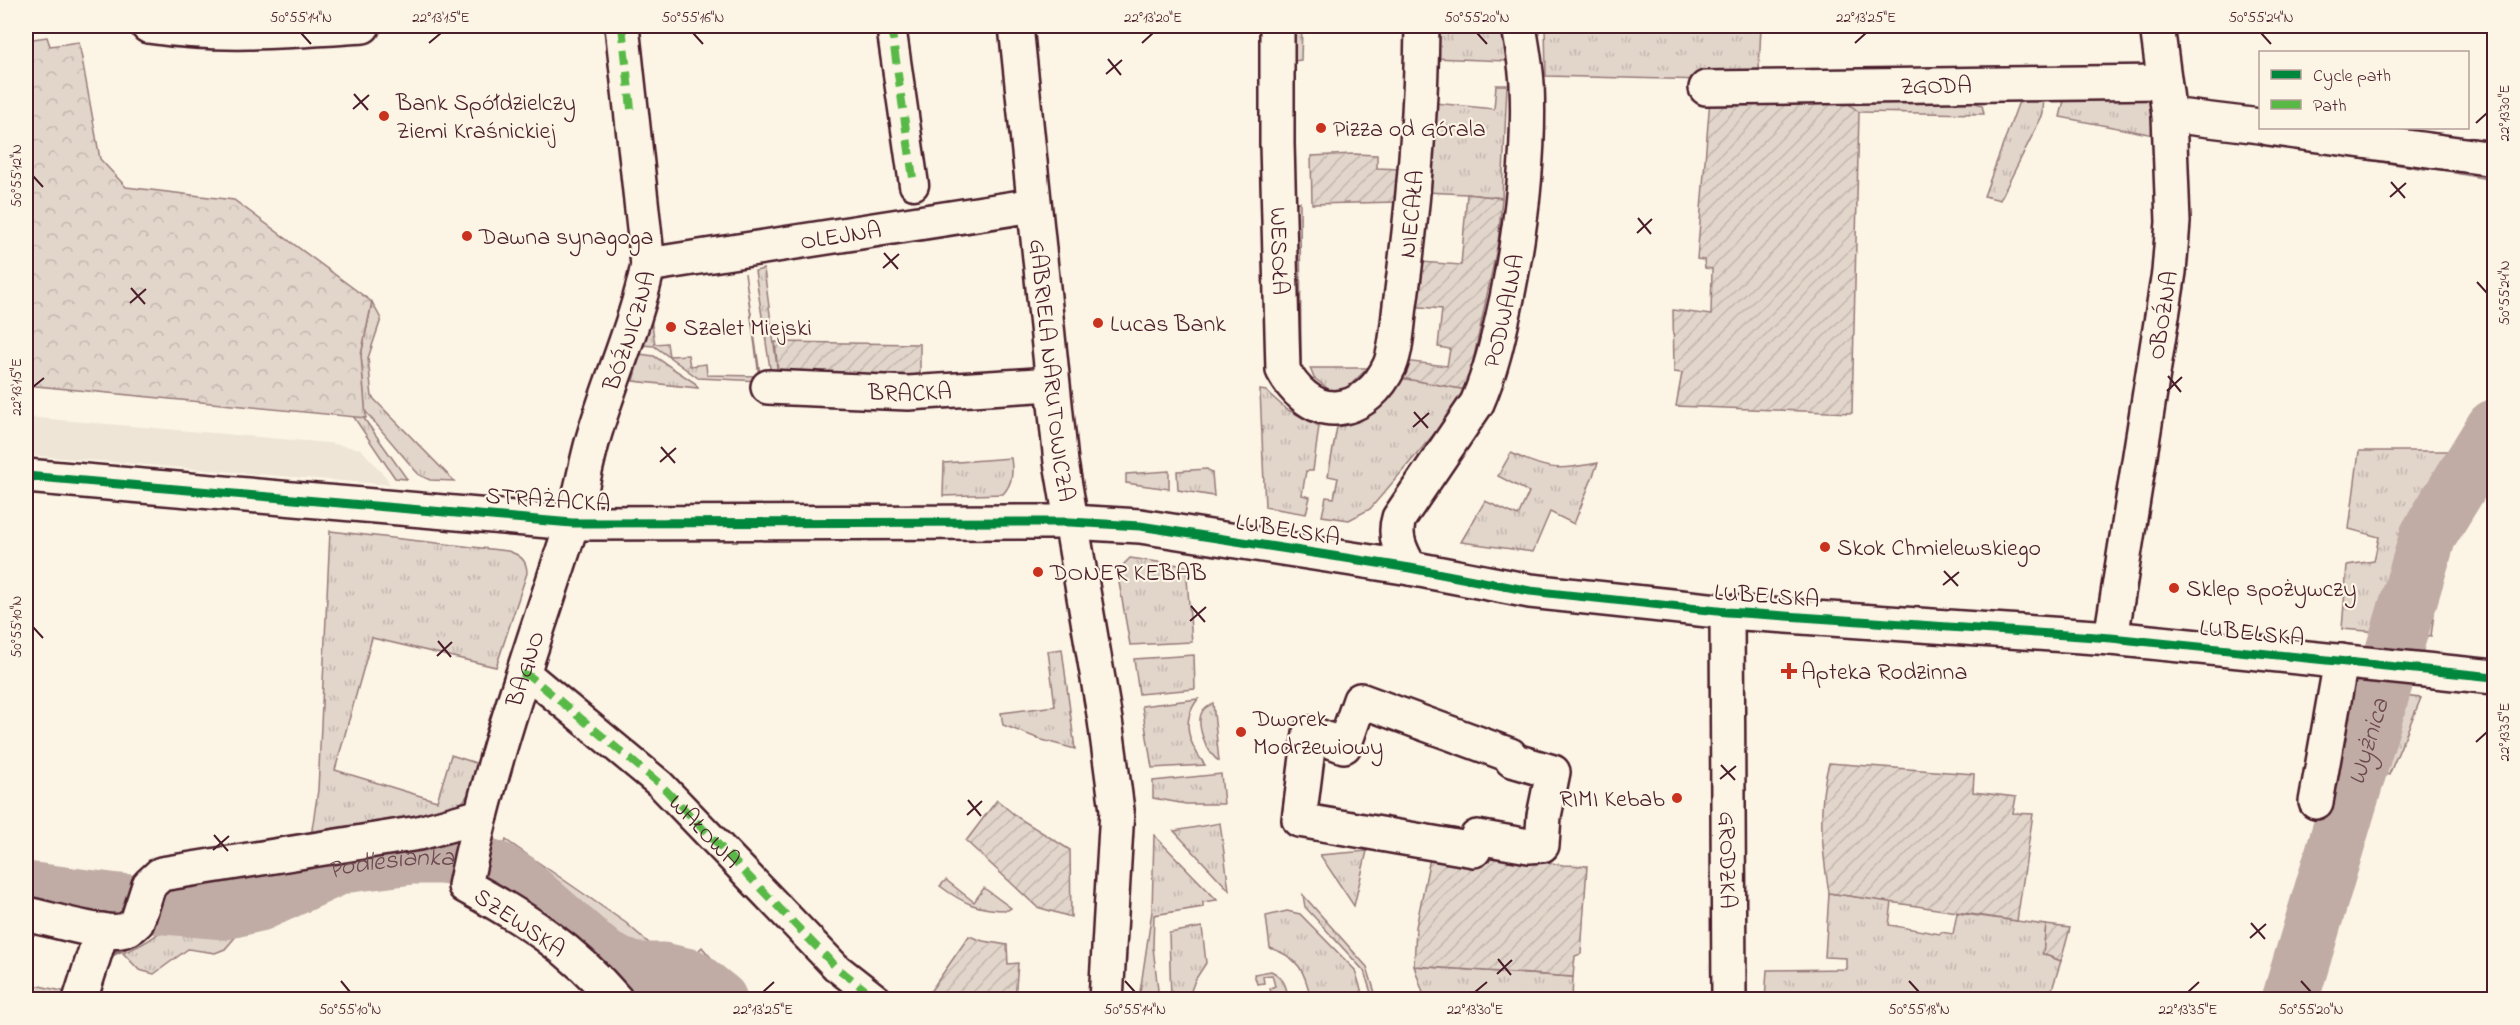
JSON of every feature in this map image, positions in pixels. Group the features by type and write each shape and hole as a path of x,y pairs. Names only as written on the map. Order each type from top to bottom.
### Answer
{"street":[{"path":"148,26 184,31 238,33 350,26"},
{"name":"BÓŹNICZNA","path":"572,524 593,439 640,303 648,265 622,26"},
{"path":"891,26 914,185"},
{"name":"GABRIELA NARUTOWICZA","path":"1016,26 1053,384 1070,522 1105,720 1117,810 1106,999"},
{"name":"WESOŁA","path":"1277,26 1276,144 1283,370 1297,390 1318,405 1336,408 1350,405 1370,394"},
{"name":"NIECAŁA","path":"1370,394 1382,380 1391,362 1405,266 1422,72 1422,26"},
{"name":"PODWALNA","path":"1410,568 1398,542 1399,518 1477,403 1491,366 1501,324 1524,195 1527,82 1519,26"},
{"name":"OBOŹNA","path":"2112,638 2169,272 2173,222 2169,115 2157,26"},
{"name":"ZGODA","path":"1706,87 2164,82"},
{"path":"2169,115 2259,126"},
{"path":"2275,129 2494,159"},
{"name":"OLEJNA","path":"648,265 1034,205"},
{"name":"BRACKA","path":"768,387 908,393 1053,384"},
{"name":"STRAŻACKA","path":"26,476 572,524 1070,522"},
{"name":"LUBELSKA","path":"1070,522 1140,526 1410,568 1530,591 1727,612 2112,638 2432,670 2485,679"},
{"name":"BAGNO","path":"478,828 521,674 572,524"},
{"name":"GRODZKA","path":"1727,612 1730,999"},
{"path":"2316,802 2355,662"},
{"name":"WAŁOWA","path":"521,674 531,677 660,784 836,968 878,999"},
{"path":"1360,700 1510,755 1512,760 1553,772 1544,816 1542,845 1529,846 1477,837 1474,850 1299,820 1310,733 1344,746 1360,700"},
{"path":"26,914 102,930 126,929 137,922 149,885 161,874 419,833 478,828"},
{"name":"SZEWSKA","path":"478,828 465,885 540,930 576,959 616,999"},
{"path":"80,999 102,930"}],"shaded area":[{"path":"26,417 329,443 361,449 386,477 390,485 26,455"}],"green space":[{"path":"1295,26 1302,26 1301,60 1294,61"},
{"path":"1433,26 1504,26 1507,61 1432,58"},
{"path":"1545,26 1761,26 1759,71 1708,73 1707,80 1546,76"},
{"path":"47,37 50,46 79,42 100,159 126,187 234,200 372,302 361,355 366,418 26,385 26,40"},
{"path":"1496,85 1507,85 1502,198 1425,192 1435,103 1494,109"},
{"path":"2066,92 2098,92 2144,98 2152,105 2154,135 2060,117"},
{"path":"2044,93 2043,114 2000,200 1984,196 2018,104 2027,98"},
{"path":"1852,95 1861,103 1969,101 1982,105 1984,114 1859,112 1845,102"},
{"path":"1710,99 1846,102 1859,112 1852,413 1676,406 1682,373 1674,372 1673,310 1711,315 1712,269 1705,268 1704,260 1697,259"},
{"path":"2198,133 2424,164 2425,169"},
{"path":"1377,155 1377,168 1401,169 1398,202 1312,204 1311,156"},
{"path":"2455,167 2494,170 2494,180 2454,173"},
{"path":"1467,194 1502,198 1498,243 1467,390 1401,378 1403,361 1447,366 1450,349 1438,347 1442,309 1410,306 1421,262 1461,265"},
{"path":"1300,202 1301,366 1295,367 1294,203"},
{"path":"764,269 779,382 772,381 755,271"},
{"path":"745,273 761,381 698,378 654,346 642,345 650,313 655,344 667,343 669,356 688,355 690,366 706,364 707,375 759,376"},
{"path":"372,302 381,319 368,358 372,397 454,481 430,480 419,475 365,411 361,355"},
{"path":"775,342 920,344 920,385 779,382"},
{"path":"640,354 654,356 695,383 698,388 633,381"},
{"path":"1310,368 1368,368 1347,388 1331,391 1314,378"},
{"path":"1401,378 1467,390 1446,420 1370,509 1349,520 1322,516 1326,497 1334,498 1338,478 1328,476 1337,427 1358,421 1375,411 1390,396"},
{"path":"2494,389 2494,473 2446,554 2438,584 2431,636 2342,629 2347,565 2374,561 2379,537 2349,529 2359,451 2456,451"},
{"path":"1260,390 1266,391 1286,409 1319,426 1313,471 1306,471 1302,495 1310,497 1306,514 1265,507"},
{"path":"353,416 363,417 407,479 395,478"},
{"path":"1511,453 1535,463 1553,467 1598,463 1574,524 1550,512 1533,552 1461,542 1485,501 1518,516 1529,492 1498,476"},
{"path":"1011,458 1012,477 1003,494 943,496 944,463"},
{"path":"1207,469 1212,473 1214,496 1178,490 1177,471"},
{"path":"1169,471 1169,489 1126,483 1126,474"},
{"path":"330,531 508,551 519,556 526,565 527,573 496,667 372,638 335,770 437,801 451,755 482,765 464,800 447,815 311,836 318,790"},
{"path":"1130,558 1186,566 1192,642 1130,645 1117,571"},
{"path":"1062,649 1075,749 1042,740 1003,725 1001,713 1055,706 1048,651"},
{"path":"1194,655 1195,689 1139,694 1134,659"},
{"path":"2341,690 2421,698 2389,775 2380,773 2337,913 2306,999 2268,1000 2291,940 2325,799"},
{"path":"1198,699 1192,708 1188,724 1191,741 1205,765 1152,768 1142,706"},
{"path":"1213,703 1219,761 1206,745 1200,722 1204,709"},
{"path":"1829,763 1974,774 1973,792 2016,797 2013,813 2033,814 2017,921 1829,893 1824,860 1822,811"},
{"path":"1221,774 1224,804 1186,804 1153,798 1153,781"},
{"path":"997,800 1017,817 1070,850 1071,917 1037,907 966,841"},
{"path":"1220,823 1229,890 1174,831"},
{"path":"463,831 456,862 330,877 306,887 252,921 225,949 215,953 188,949 154,974 139,970 123,953 139,946 167,924 172,907 159,905 164,896 176,886 191,883 218,883 217,906 240,903 262,896 305,876 300,864"},
{"path":"1154,835 1217,900 1203,902 1203,907 1154,915 1153,947 1159,999 1139,999 1152,911"},
{"path":"506,840 626,923 658,951 686,963 702,947 746,999 630,999 493,884"},
{"path":"1433,843 1563,865 1587,866 1581,954 1575,956 1573,977 1414,966 1416,927"},
{"path":"1367,851 1354,906 1320,855"},
{"path":"26,875 135,891 124,918 26,904"},
{"path":"946,880 974,902 984,888 1011,908 1008,910 988,909 964,902 940,886"},
{"path":"1829,893 1892,902 1889,925 1940,934 1941,932 1953,934 1957,913 2046,925 2043,954 2061,961 2049,999 1765,1000 1767,970 1846,969 1846,958 1825,957"},
{"path":"1303,895 1367,967 1377,999 1373,999 1364,971 1305,907"},
{"path":"1287,911 1300,914 1355,970 1364,999 1311,999 1299,967 1288,956 1270,948 1266,916"},
{"path":"2046,925 2070,928 2061,961 2043,954"},
{"path":"1202,927 1206,963 1195,980 1188,999 1171,999 1169,933"},
{"path":"969,936 1007,945 1008,964 1018,963 1015,999 925,999"},
{"path":"1414,966 1573,977 1572,999 1425,999"},
{"path":"1271,971 1284,982 1289,999 1272,999 1270,988 1275,986 1272,975 1263,976 1264,983 1257,984 1254,974"},
{"path":"26,983 71,993 69,999 26,1000"}],"waterway":[{"name":"Wyżnica","path":"2290,1000 2428,536 2494,428"},
{"name":"Podlesianka","path":"26,890 118,902 225,911 259,903 342,865 412,856 458,856 497,870 516,881 605,959 634,971 663,971 690,977 719,1000"},
{"path":"108,954 150,929 157,923 168,906"}],"marked path":[{"path":"194,26 194,31"},
{"path":"622,26 631,109"},
{"path":"891,26 914,185"},
{"path":"521,674 531,677 660,784 836,967 878,1000"}],"cycle path":[{"path":"26,476 572,523 1070,522 1140,526 1410,568 1530,591 1727,612 2111,638 2494,677"}],"place":[{"name":"Bank Spółdzielczy Ziemi Kraśnickiej","path":"384,116"},
{"name":"Pizza od Górala","path":"1321,128"},
{"name":"Dawna synagoga","path":"467,236"},
{"name":"Lucas Bank","path":"1098,323"},
{"name":"Szalet Miejski","path":"671,327"},
{"name":"Skok Chmielewskiego","path":"1825,547"},
{"name":"DONER KEBAB","path":"1038,572"},
{"name":"Sklep spożywczy","path":"2174,588"},
{"name":"Apteka Rodzinna","path":"1789,671"},
{"name":"Dworek Modrzewiowy","path":"1241,732"},
{"name":"RIMI Kebab","path":"1677,798"}]}
